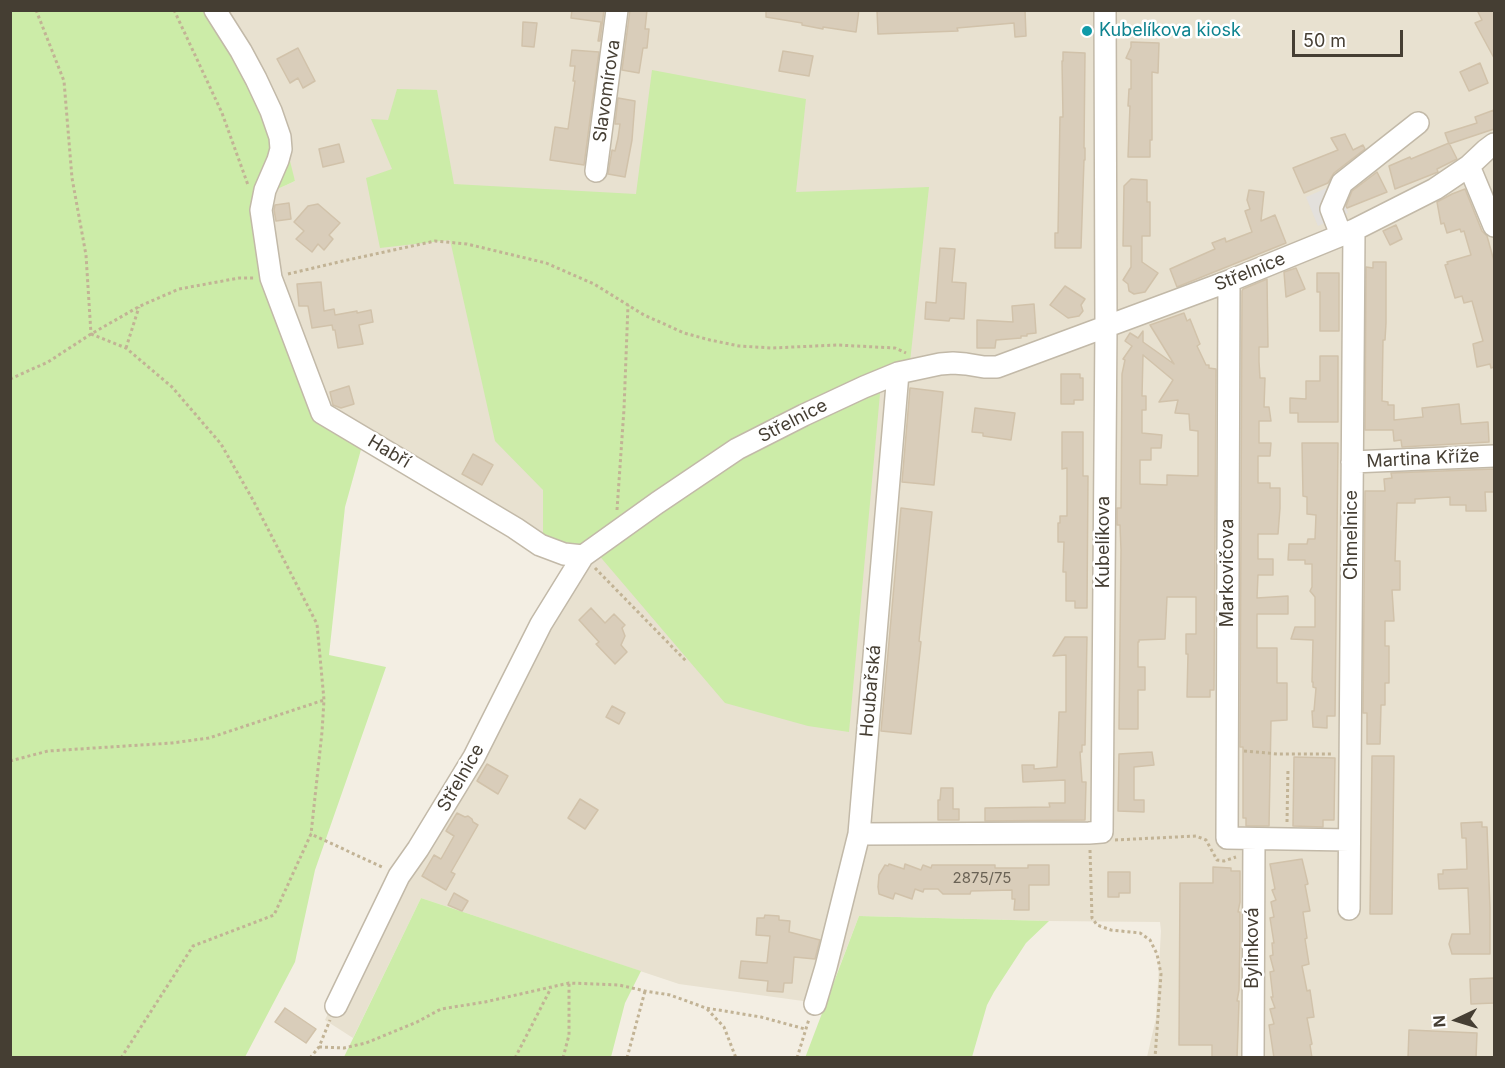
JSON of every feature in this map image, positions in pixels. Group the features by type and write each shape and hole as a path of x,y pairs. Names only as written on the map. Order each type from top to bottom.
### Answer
{"street":[{"path":"215,10 256,79 280,137 281,149 265,190 261,210"},
{"name":"Slavomírova","path":"596,171 617,10"},
{"name":"Kubelíkova","path":"1102,832 1106,327 1105,10"},
{"path":"1348,232 1330,208 1342,183 1418,123"},
{"name":"Střelnice","path":"336,1006 399,876 474,757 541,624 583,556 737,449 864,387 898,373 923,367 953,363 997,367 1229,281 1348,232 1436,189 1494,144"},
{"path":"1468,166 1494,226"},
{"name":"Habří","path":"261,210 271,278 322,412 496,516 540,545 564,554 583,556"},
{"name":"Chmelnice","path":"1348,232 1352,462 1349,909"},
{"name":"Markovičova","path":"1229,281 1227,838 1247,838"},
{"name":"Houbařská","path":"815,1004 859,834 898,373"},
{"name":"Martina Kříže","path":"1352,462 1494,456"},
{"path":"859,834 1102,832"},
{"path":"1247,838 1349,840"},
{"name":"Bylinková","path":"1247,838 1253,1058"}],"path":[{"path":"36,10 64,81 72,178 86,255 91,334"},
{"path":"174,10 222,112 253,199 261,210"},
{"path":"10,379 48,362 140,306 179,289 239,278 271,278 435,241 466,244 546,263 594,284 644,315 684,333 739,346 772,348 837,345 895,348 905,352 923,367"},
{"path":"616,533 628,305"},
{"path":"126,348 140,306"},
{"path":"91,334 126,348 172,387 221,444 253,500 317,624 324,700 311,834 274,915 193,946 121,1058"},
{"path":"583,556 686,661"},
{"path":"10,761 48,750 172,744 209,738 324,700"},
{"path":"1227,752 1350,754"},
{"path":"1287,768 1287,823"},
{"path":"1102,832 1108,840 1196,836 1206,840 1217,860 1224,861 1236,858 1247,838"},
{"path":"311,834 399,876"},
{"path":"1091,858 1092,918 1096,925 1111,930 1140,933 1150,940 1157,954 1161,974 1155,1058"},
{"path":"319,1047 344,1048 366,1043 417,1022 441,1009 485,1002 569,983 619,985 670,994 706,1008 761,1017 805,1029"},
{"path":"563,1058 569,1035 569,983"},
{"path":"515,1058 551,988"},
{"path":"627,1058 645,991"},
{"path":"797,1058 815,1004"},
{"path":"310,1058 319,1047 336,1006"},
{"path":"706,1008 724,1027 736,1058"}],"shaded area":[{"path":"221,11 1494,11 1494,1057 1147,1057 1156,1018 1160,922 859,916 825,1004 679,984 421,898 353,1038 325,1020 379,903 478,737 540,605 566,564 317,419 258,198 295,181"},
{"path":"1336,184 1348,213 1318,226 1306,197"}],"green space":[{"path":"10,11 221,11 278,113 295,181 258,198 317,419 362,446 345,507 329,655 386,667 315,870 295,962 245,1057 11,1057"},
{"path":"652,70 806,99 796,192 929,187 910,362 882,372 849,732 808,726 725,703 597,553 585,546 543,538 543,490 495,441 450,240 380,248 366,178 392,169 371,119 388,120 397,89 437,90 454,184 636,194"},
{"path":"421,898 641,971 625,1003 611,1057 344,1057"},
{"path":"859,916 1049,921 1026,943 994,992 987,1005 972,1057 805,1058"}],"building":[{"path":"572,10 604,10 600,41 598,41 601,22 571,18"},
{"path":"630,10 647,10 645,29 649,29 647,48 643,48 639,73 622,70"},
{"path":"766,10 859,10 856,32 823,27 823,29 766,17"},
{"path":"877,10 1025,10 1026,36 1015,37 1014,23 957,28 958,31 878,34"},
{"path":"1477,10 1494,10 1494,58 1475,23 1482,20"},
{"path":"523,22 537,23 534,47 522,46"},
{"path":"1131,42 1159,43 1158,73 1152,72 1150,157 1128,157 1131,60 1126,58"},
{"path":"298,48 315,81 303,88 298,78 290,83 277,59"},
{"path":"572,50 599,52 584,165 550,160 555,127 568,129 575,81 573,81 575,66 570,66"},
{"path":"783,51 813,56 809,76 779,71"},
{"path":"1063,52 1085,53 1085,160 1081,248 1055,248 1055,233 1058,233 1060,117 1063,117"},
{"path":"1480,63 1488,83 1469,91 1460,72"},
{"path":"618,98 635,101 632,140 625,177 608,174 620,124 615,124"},
{"path":"1494,110 1494,129 1449,144 1445,133 1477,123 1475,117"},
{"path":"1345,134 1353,150 1363,145 1365,149 1334,173 1328,183 1304,193 1293,168 1338,150 1331,138"},
{"path":"1449,143 1457,159 1437,169 1438,172 1395,189 1389,166"},
{"path":"339,144 344,162 323,167 319,149"},
{"path":"1377,172 1387,192 1347,208 1352,191"},
{"path":"1131,179 1147,180 1147,202 1150,202 1150,236 1142,236 1142,262 1158,273 1145,292 1134,294 1129,291 1128,284 1123,280 1131,267 1131,246 1123,246 1124,186"},
{"path":"1465,189 1482,231 1487,236 1494,261 1494,367 1491,368 1490,364 1477,367 1473,344 1483,341 1472,301 1464,303 1462,296 1455,298 1445,265 1448,264 1447,262 1471,255 1464,231 1461,232 1460,229 1447,233 1444,223 1441,224 1437,202"},
{"path":"1249,190 1264,192 1261,221 1275,215 1286,243 1177,287 1170,269 1215,249 1212,243 1225,238 1226,242 1252,232 1245,211 1250,209 1247,200"},
{"path":"289,203 291,219 276,221 275,205"},
{"path":"318,204 340,223 329,235 333,239 324,250 318,244 312,252 296,239 304,231 294,222 308,206"},
{"path":"1396,225 1402,239 1390,245 1383,231"},
{"path":"940,248 955,249 952,282 966,283 964,319 950,318 949,321 925,319 926,302 936,303"},
{"path":"1373,262 1386,262 1382,401 1388,402 1388,405 1394,405 1394,420 1423,417 1422,408 1459,404 1461,424 1488,422 1489,442 1402,447 1401,440 1394,441 1393,430 1365,430 1366,267 1373,268"},
{"path":"1296,268 1305,289 1286,297 1284,272"},
{"path":"1317,273 1339,273 1339,331 1320,331 1320,292 1317,292"},
{"path":"1267,279 1268,347 1259,347 1259,362 1260,378 1265,378 1264,407 1269,407 1271,421 1259,421 1259,443 1271,443 1270,456 1258,456 1258,483 1270,483 1270,488 1280,488 1280,508 1278,534 1258,534 1258,559 1273,559 1273,575 1258,575 1257,598 1288,596 1288,614 1257,614 1257,648 1277,648 1277,683 1287,683 1287,720 1271,721 1269,826 1246,826 1246,818 1243,818 1243,747 1240,747 1242,291"},
{"path":"321,282 324,311 334,309 335,315 371,310 373,322 359,325 363,344 338,348 332,325 312,328 308,306 299,306 297,284"},
{"path":"1065,286 1085,299 1081,305 1083,311 1079,316 1068,318 1050,305"},
{"path":"1034,304 1036,333 1021,336 1021,338 996,340 995,348 977,348 977,320 1013,322 1012,306"},
{"path":"1184,313 1187,321 1190,319 1200,344 1197,346 1206,365 1216,369 1214,690 1210,690 1210,697 1187,697 1186,634 1196,634 1196,597 1167,597 1165,639 1139,640 1138,642 1138,667 1145,667 1145,690 1138,690 1138,729 1119,729 1121,550 1117,508 1121,508 1122,374 1125,360 1123,359 1132,346 1125,341 1130,333 1138,338 1143,331 1143,342 1174,364 1150,325","holes":["1143,355 1173,380 1159,402 1178,400 1175,413 1189,414 1190,430 1198,431 1198,476 1167,475 1167,485 1140,484 1140,460 1151,460 1151,448 1161,448 1162,435 1142,433 1142,410 1146,410 1146,396 1142,396"]},
{"path":"1320,356 1338,356 1338,422 1298,422 1298,413 1290,413 1290,398 1306,399 1306,381 1320,381"},
{"path":"1061,374 1080,374 1080,378 1083,378 1083,400 1074,400 1074,404 1061,404"},
{"path":"349,386 354,404 341,408 333,405 330,392"},
{"path":"910,388 943,392 934,485 902,482"},
{"path":"975,408 1015,413 1011,440 972,432"},
{"path":"1062,432 1083,432 1083,476 1088,476 1087,608 1075,608 1075,601 1066,601 1066,572 1063,572 1064,542 1058,542 1060,516 1067,516 1067,468 1062,469"},
{"path":"1302,443 1338,443 1335,716 1327,716 1327,728 1313,727 1312,711 1314,711 1316,688 1313,687 1312,682 1313,640 1291,639 1295,627 1315,627 1315,597 1310,591 1312,564 1305,564 1305,560 1288,560 1289,544 1307,544 1308,539 1315,539 1316,515 1307,514 1307,497 1303,496"},
{"path":"473,454 493,465 482,485 462,474"},
{"path":"1494,469 1494,492 1485,492 1486,511 1466,511 1466,505 1450,505 1450,497 1415,499 1415,503 1397,503 1395,561 1400,561 1400,590 1392,590 1394,621 1385,621 1385,646 1389,646 1389,683 1385,683 1385,705 1381,705 1380,744 1367,744 1367,713 1363,713 1365,491 1385,491 1384,479 1392,478 1391,473"},
{"path":"901,508 932,512 911,734 881,731"},
{"path":"591,608 605,623 614,614 625,625 622,628 625,636 621,645 627,652 615,664 596,644 599,642 579,620"},
{"path":"1065,637 1087,637 1085,745 1082,745 1082,752 1080,752 1082,782 1086,782 1085,820 985,821 985,808 1050,807 1049,803 1065,803 1065,780 1023,782 1022,765 1034,765 1034,769 1057,767 1059,712 1066,712 1066,655 1053,656"},
{"path":"612,706 625,713 619,724 606,717"},
{"path":"1152,752 1154,765 1134,767 1134,800 1144,800 1144,812 1118,811 1119,754"},
{"path":"1372,756 1394,756 1392,914 1370,914"},
{"path":"1294,757 1335,758 1334,820 1323,820 1323,827 1293,826"},
{"path":"487,764 508,776 498,794 477,781"},
{"path":"941,788 953,788 953,809 959,809 959,820 938,820 938,800 940,800"},
{"path":"580,799 598,810 585,829 568,818"},
{"path":"457,813 468,816 478,825 451,872 455,874 446,890 422,876 434,855 441,859 454,836 446,831"},
{"path":"1482,822 1482,827 1487,827 1490,954 1452,954 1449,944 1452,934 1470,934 1468,888 1439,889 1438,874 1443,874 1443,870 1467,869 1466,838 1462,838 1461,823"},
{"path":"1302,859 1308,884 1305,885 1310,911 1303,912 1309,964 1302,966 1307,991 1310,990 1314,1017 1307,1018 1312,1058 1274,1058 1269,1025 1274,1024 1270,1009 1275,1008 1271,997 1273,997 1270,972 1274,971 1270,956 1273,955 1272,943 1274,943 1270,918 1274,917 1271,902 1276,900 1272,890 1275,889 1270,864"},
{"path":"889,864 904,869 905,864 921,870 923,865 931,868 932,865 995,865 995,868 1028,868 1028,865 1049,865 1049,885 1029,885 1029,910 1014,910 1015,899 1012,899 1012,890 943,894 938,889 924,889 923,892 915,889 912,899 895,893 893,899 879,894 878,887 879,875 885,865"},
{"path":"1213,867 1240,871 1237,1058 1212,1058 1212,1045 1179,1045 1180,883 1213,883"},
{"path":"1108,872 1130,872 1130,893 1119,893 1119,897 1108,897"},
{"path":"454,893 468,901 462,911 448,905"},
{"path":"765,915 779,916 779,920 790,921 789,932 820,940 815,959 794,957 792,983 784,983 783,992 767,991 768,981 739,978 741,961 767,963 770,936 756,935 757,918 764,918"},
{"path":"1494,978 1494,1003 1471,1004 1470,979"},
{"path":"285,1008 316,1029 306,1043 275,1022"},
{"path":"1409,1030 1477,1033 1476,1058 1408,1058"}],"place":[{"name":"Kubelíkova kiosk","path":"1087,31"}]}
